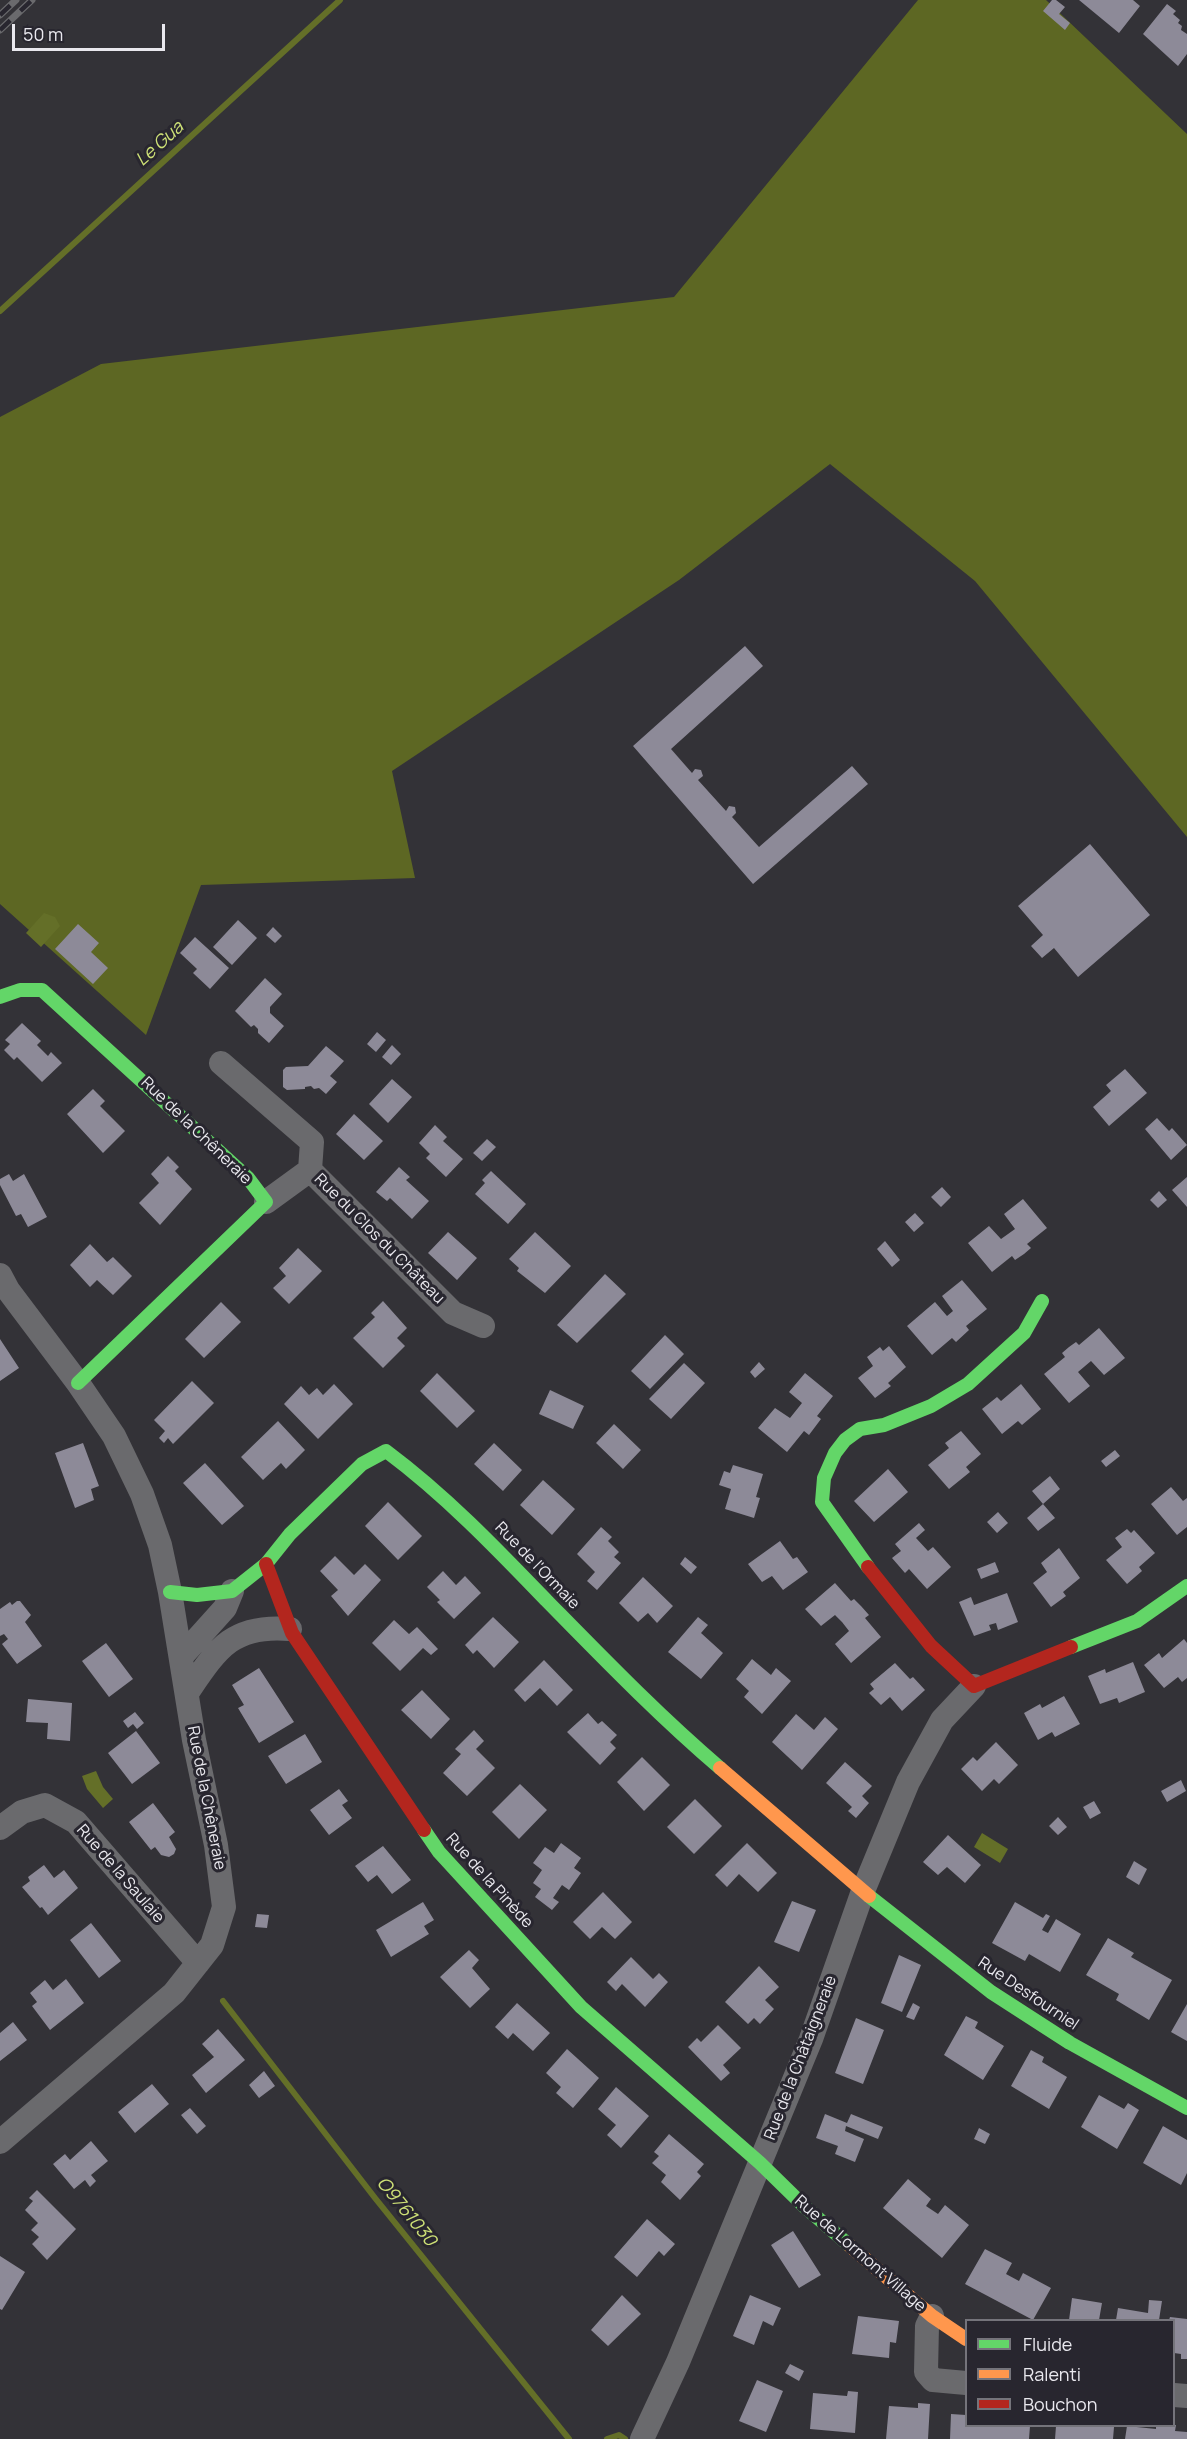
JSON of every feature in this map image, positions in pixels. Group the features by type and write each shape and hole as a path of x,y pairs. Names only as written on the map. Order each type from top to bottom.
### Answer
{"street":[{"name":"Rue de la Chêneraie","path":"0,997 20,990 42,990 248,1178 266,1202"},
{"name":"Rue du Clos du Château","path":"221,1063 312,1142 310,1170 453,1313 483,1326"},
{"path":"78,1383 266,1202 310,1170"},
{"name":"Rue de la Chêneraie","path":"0,1275 8,1290 78,1383 114,1436 142,1494 160,1545 170,1592 216,1845 224,1907 212,1945 174,1994 0,2142"},
{"path":"1042,1301 1024,1333 968,1384 931,1406 884,1425 860,1429 845,1440 835,1453 824,1478 822,1502 914,1626 954,1670 974,1686 1137,1621 1187,1586"},
{"name":"Rue de l'Ormaie","path":"232,1591 266,1564 290,1534 362,1464 386,1451 425,1480 475,1527 589,1644 707,1756 863,1891"},
{"name":"Rue de la Pinède","path":"266,1564 291,1629 439,1852 581,2007 760,2163"},
{"path":"170,1592 197,1594 232,1591 225,1608 181,1657"},
{"path":"187,1693 213,1654 234,1638 256,1629 291,1629"},
{"name":"Rue de la Châtaigneraie","path":"642,2439 678,2362 811,2039 863,1891 908,1782 942,1720 974,1686"},
{"name":"Rue de la Saulaie","path":"0,1828 22,1812 45,1805 76,1822 198,1963"},
{"name":"Rue Desfourniel","path":"863,1891 990,1992 1070,2043 1187,2108"},
{"name":"Rue de Lormont Village","path":"760,2163 805,2207 932,2316 965,2338"},
{"path":"932,2316 927,2326 926,2372 933,2380 965,2382"}],"shaded area":[{"path":"918,0 1046,0 1187,134 1187,837 975,581 830,464 679,580 392,771 415,878 201,885 146,1035 0,904 0,417 101,364 674,297"},
{"path":"44,913 55,917 60,926 41,947 26,933"},
{"path":"96,1771 103,1787 113,1799 103,1808 87,1789 82,1776"},
{"path":"982,1833 1008,1849 1000,1863 974,1847"}],"building":[{"path":"1052,0 1056,0 1065,7 1059,14 1070,23 1065,30 1043,11"},
{"path":"1079,0 1133,0 1140,6 1119,33"},
{"path":"1167,4 1176,11 1173,14 1180,20 1178,23 1182,26 1181,30 1187,34 1187,54 1178,66 1143,34"},
{"path":"745,646 763,666 671,749 692,773 695,769 701,770 703,776 698,780 726,811 729,806 735,807 736,813 732,817 759,847 852,766 868,784 753,884 633,746"},
{"path":"1090,844 1150,915 1078,977 1054,948 1042,958 1031,946 1043,935 1018,906"},
{"path":"238,920 257,938 232,965 213,947"},
{"path":"78,924 99,943 91,952 108,968 93,984 55,949"},
{"path":"273,927 282,936 275,943 266,935"},
{"path":"195,937 229,968 210,989 193,973 197,969 180,953"},
{"path":"265,978 282,994 270,1007 270,1013 284,1026 269,1043 258,1033 254,1025 251,1027 235,1011"},
{"path":"22,1023 41,1041 37,1045 48,1056 51,1052 62,1063 42,1082 17,1057 14,1060 4,1050 10,1044 5,1040"},
{"path":"377,1032 386,1040 376,1052 367,1044"},
{"path":"392,1045 401,1054 391,1065 382,1057"},
{"path":"326,1046 344,1061 330,1076 337,1082 326,1094 319,1088 314,1089 311,1086 305,1089 287,1090 283,1087 283,1070 286,1067 308,1066"},
{"path":"1125,1069 1147,1093 1109,1126 1093,1107 1111,1091 1106,1085"},
{"path":"392,1079 412,1097 388,1123 369,1104"},
{"path":"93,1089 105,1101 100,1106 125,1131 103,1153 67,1114"},
{"path":"354,1114 383,1141 364,1160 336,1134"},
{"path":"1157,1118 1169,1131 1172,1128 1187,1145 1171,1160 1145,1129"},
{"path":"435,1125 447,1137 443,1141 463,1159 446,1177 426,1158 430,1154 419,1143"},
{"path":"487,1139 496,1147 482,1161 473,1153"},
{"path":"168,1156 179,1167 175,1171 192,1189 160,1225 139,1203 159,1183 151,1174"},
{"path":"399,1167 410,1177 406,1180 429,1201 412,1219 390,1198 387,1201 376,1192"},
{"path":"491,1171 526,1204 508,1224 475,1194 485,1183 482,1180"},
{"path":"9,1174 13,1181 24,1174 47,1217 28,1227 21,1214 16,1216 0,1185 0,1179"},
{"path":"1187,1177 1187,1207 1172,1190"},
{"path":"942,1187 951,1197 941,1207 931,1197"},
{"path":"1159,1191 1167,1200 1158,1208 1150,1200"},
{"path":"1023,1199 1047,1228 1027,1244 1031,1248 1024,1254 1015,1260 1012,1256 992,1272 968,1243 989,1226 1001,1239 1015,1229 1004,1214"},
{"path":"915,1213 924,1223 914,1232 905,1222"},
{"path":"448,1232 477,1258 457,1280 428,1253"},
{"path":"535,1232 571,1266 545,1293 517,1271 519,1268 509,1259"},
{"path":"885,1241 900,1260 892,1267 877,1249"},
{"path":"90,1244 107,1262 113,1257 132,1276 113,1295 97,1280 90,1287 70,1265"},
{"path":"298,1248 322,1271 289,1304 273,1288 286,1276 279,1268"},
{"path":"605,1274 626,1294 577,1343 557,1325"},
{"path":"962,1280 987,1309 966,1326 969,1330 956,1342 952,1338 932,1355 907,1326 935,1302 947,1316 953,1311 942,1296"},
{"path":"383,1301 407,1328 397,1338 405,1346 383,1368 353,1338 375,1317 371,1313"},
{"path":"221,1302 241,1322 204,1358 185,1339"},
{"path":"1099,1328 1125,1358 1104,1375 1091,1361 1078,1372 1090,1386 1069,1403 1044,1374 1065,1357 1062,1353 1069,1347 1076,1342 1079,1345"},
{"path":"665,1335 684,1354 650,1389 631,1371"},
{"path":"0,1339 19,1368 0,1381"},
{"path":"889,1346 906,1367 888,1383 891,1386 875,1398 858,1378 873,1366 867,1357 880,1347 883,1351"},
{"path":"759,1362 765,1369 755,1378 750,1372"},
{"path":"684,1363 705,1383 671,1419 649,1399"},
{"path":"437,1373 475,1411 457,1428 420,1391"},
{"path":"805,1373 833,1396 817,1416 821,1419 809,1435 804,1431 787,1452 758,1428 775,1408 790,1418 802,1403 789,1392"},
{"path":"192,1381 214,1403 173,1444 168,1438 164,1443 159,1438 165,1431 154,1420"},
{"path":"334,1384 353,1404 318,1439 284,1404 301,1386 309,1395 317,1388 323,1395"},
{"path":"1021,1384 1041,1409 1022,1425 1018,1421 1002,1434 982,1409 997,1397 1001,1401"},
{"path":"550,1390 584,1406 573,1429 539,1414"},
{"path":"278,1421 305,1450 286,1469 281,1463 263,1480 241,1457"},
{"path":"614,1424 641,1450 623,1469 596,1443"},
{"path":"961,1431 981,1454 966,1467 970,1472 949,1489 928,1465 949,1448 945,1443"},
{"path":"83,1443 99,1486 91,1489 94,1500 75,1508 55,1453"},
{"path":"494,1443 522,1470 503,1491 474,1464"},
{"path":"1115,1450 1120,1456 1106,1467 1101,1461"},
{"path":"205,1463 244,1506 222,1525 183,1483"},
{"path":"733,1465 763,1474 756,1497 760,1498 754,1518 725,1509 731,1489 719,1485 724,1471 730,1473"},
{"path":"888,1469 908,1492 874,1522 854,1501"},
{"path":"1050,1476 1060,1489 1043,1504 1032,1491"},
{"path":"543,1480 575,1509 552,1535 520,1505"},
{"path":"1171,1487 1183,1501 1187,1498 1187,1527 1177,1535 1151,1504"},
{"path":"388,1502 422,1536 398,1560 365,1526"},
{"path":"1043,1504 1055,1518 1038,1531 1027,1518"},
{"path":"998,1512 1008,1523 997,1533 987,1522"},
{"path":"919,1523 925,1530 916,1538 928,1551 933,1547 951,1567 927,1589 909,1569 905,1573 892,1558 901,1551 895,1544"},
{"path":"601,1527 612,1537 608,1541 619,1552 614,1557 621,1563 597,1590 587,1581 595,1572 577,1554"},
{"path":"1127,1529 1131,1533 1134,1530 1155,1553 1139,1567 1142,1571 1127,1584 1106,1560 1122,1547 1115,1538"},
{"path":"780,1541 793,1559 797,1557 808,1572 783,1590 772,1576 762,1582 748,1564"},
{"path":"1059,1548 1080,1578 1063,1592 1066,1596 1051,1607 1033,1583 1047,1572 1041,1563"},
{"path":"335,1556 354,1575 365,1564 381,1580 348,1616 331,1596 338,1590 320,1571"},
{"path":"685,1557 697,1567 691,1574 680,1564"},
{"path":"995,1562 999,1572 981,1579 977,1569"},
{"path":"443,1571 456,1585 465,1576 481,1593 454,1619 437,1602 440,1600 427,1587"},
{"path":"643,1577 673,1606 657,1623 648,1613 638,1622 619,1603"},
{"path":"835,1583 851,1601 854,1599 869,1615 865,1618 881,1637 851,1663 835,1644 849,1631 842,1622 835,1615 821,1626 805,1609"},
{"path":"1007,1593 1018,1622 998,1630 996,1623 989,1625 991,1630 974,1636 959,1602 971,1597 974,1605"},
{"path":"20,1601 31,1615 25,1622 42,1646 17,1664 2,1644 8,1639 4,1634 0,1636 0,1609 10,1602 12,1605"},
{"path":"493,1617 519,1642 494,1668 477,1650 473,1654 465,1645"},
{"path":"698,1617 708,1625 701,1633 723,1653 701,1679 668,1652"},
{"path":"394,1620 409,1634 417,1627 438,1649 431,1655 423,1648 400,1671 372,1643"},
{"path":"1184,1639 1187,1643 1187,1678 1182,1682 1178,1677 1164,1688 1144,1665 1159,1653 1162,1658"},
{"path":"106,1643 133,1679 109,1697 82,1661"},
{"path":"752,1659 771,1675 776,1668 791,1681 762,1714 744,1697 749,1691 736,1679"},
{"path":"544,1660 573,1690 557,1706 540,1688 525,1702 514,1690"},
{"path":"1133,1662 1145,1692 1119,1703 1117,1698 1100,1704 1088,1676 1105,1669 1106,1673"},
{"path":"895,1663 910,1679 913,1677 925,1690 902,1711 890,1697 881,1705 869,1693 874,1689 870,1684"},
{"path":"259,1668 294,1722 259,1743 238,1708 244,1705 232,1685"},
{"path":"422,1690 450,1719 431,1739 401,1710"},
{"path":"1064,1696 1080,1724 1055,1737 1052,1732 1038,1740 1024,1713 1040,1704 1042,1708"},
{"path":"28,1699 72,1703 70,1741 47,1739 48,1723 26,1722"},
{"path":"135,1712 144,1723 137,1729 133,1724 128,1728 123,1721"},
{"path":"588,1713 598,1724 602,1721 617,1735 610,1742 616,1748 600,1765 567,1732"},
{"path":"796,1714 814,1730 825,1717 838,1729 802,1770 772,1742"},
{"path":"474,1730 484,1741 476,1749 495,1768 467,1796 443,1773 461,1754 455,1749"},
{"path":"136,1731 160,1763 132,1784 108,1753"},
{"path":"305,1734 322,1762 286,1784 268,1756"},
{"path":"996,1742 1018,1765 999,1784 994,1779 982,1791 961,1769 973,1757 977,1761"},
{"path":"642,1757 670,1785 644,1811 617,1782"},
{"path":"845,1762 872,1786 862,1796 869,1803 856,1818 848,1811 852,1807 826,1783"},
{"path":"1181,1780 1186,1791 1167,1802 1161,1791"},
{"path":"520,1784 547,1810 519,1839 492,1812"},
{"path":"339,1789 348,1801 342,1805 352,1818 329,1835 310,1810"},
{"path":"695,1799 722,1826 694,1854 667,1827"},
{"path":"1094,1801 1101,1813 1090,1819 1083,1807"},
{"path":"153,1803 175,1832 169,1837 176,1849 169,1857 161,1855 155,1847 151,1850 129,1822"},
{"path":"1058,1817 1067,1827 1058,1835 1049,1826"},
{"path":"948,1835 981,1865 965,1883 947,1867 938,1875 923,1862"},
{"path":"561,1843 581,1858 574,1868 581,1873 569,1890 562,1885 553,1898 559,1902 552,1910 535,1897 541,1889 533,1883 542,1870 533,1863 545,1847 554,1853"},
{"path":"747,1843 777,1873 758,1892 739,1874 727,1887 715,1875"},
{"path":"383,1846 411,1880 392,1894 377,1875 368,1882 355,1866"},
{"path":"1134,1861 1147,1869 1139,1885 1126,1877"},
{"path":"44,1865 54,1878 64,1870 78,1888 48,1915 22,1887 30,1881 28,1877"},
{"path":"603,1892 632,1922 615,1939 602,1927 590,1939 573,1922"},
{"path":"792,1901 816,1910 799,1952 774,1942"},
{"path":"423,1902 434,1920 424,1926 429,1934 391,1957 376,1930"},
{"path":"1015,1902 1043,1918 1046,1914 1050,1916 1042,1930 1048,1933 1056,1919 1081,1934 1060,1972 1029,1954 1025,1961 992,1943"},
{"path":"257,1914 269,1915 267,1928 255,1927"},
{"path":"91,1923 121,1961 99,1978 70,1940"},
{"path":"1108,1938 1134,1953 1131,1957 1172,1980 1149,2020 1116,2000 1119,1994 1086,1975"},
{"path":"469,1950 479,1960 472,1968 490,1989 470,2008 440,1977"},
{"path":"899,1955 921,1965 902,2012 881,2003"},
{"path":"631,1957 653,1979 659,1973 668,1982 645,2007 622,1984 616,1991 607,1982"},
{"path":"759,1966 779,1987 765,2000 774,2009 760,2024 754,2018 748,2024 725,2002"},
{"path":"66,1979 84,2003 50,2030 32,2006 37,2002 30,1993 45,1980 53,1990"},
{"path":"517,2003 550,2033 533,2051 513,2033 508,2039 495,2027"},
{"path":"913,2003 920,2007 914,2020 906,2017"},
{"path":"1187,2004 1187,2041 1171,2032"},
{"path":"966,2016 978,2022 975,2028 1004,2046 983,2080 944,2055"},
{"path":"856,2018 884,2030 863,2084 835,2073"},
{"path":"13,2022 27,2040 0,2061 0,2033"},
{"path":"718,2025 741,2048 723,2065 730,2073 721,2081 688,2047 697,2038 701,2042"},
{"path":"218,2029 245,2060 206,2093 192,2075 214,2057 202,2044"},
{"path":"567,2049 599,2078 573,2108 556,2093 561,2087 546,2073"},
{"path":"1031,2050 1044,2057 1042,2062 1067,2077 1049,2109 1011,2086"},
{"path":"264,2071 275,2086 259,2098 249,2085"},
{"path":"152,2084 169,2104 135,2133 118,2112"},
{"path":"616,2087 649,2116 621,2148 607,2135 616,2125 598,2109"},
{"path":"1099,2095 1124,2109 1128,2103 1139,2110 1117,2149 1081,2127"},
{"path":"190,2108 206,2126 197,2134 181,2115"},
{"path":"825,2114 847,2123 851,2114 883,2127 878,2139 846,2126 845,2131 864,2139 855,2162 835,2154 838,2146 816,2138"},
{"path":"1163,2126 1187,2140 1187,2173 1181,2185 1143,2163"},
{"path":"979,2128 990,2134 985,2144 974,2139"},
{"path":"669,2134 704,2164 697,2172 701,2176 680,2200 661,2182 666,2175 652,2163 659,2156 654,2152"},
{"path":"91,2141 108,2161 91,2175 96,2181 90,2187 85,2180 74,2189 53,2164 65,2154 70,2160"},
{"path":"908,2179 931,2199 926,2206 938,2214 945,2205 969,2225 942,2258 883,2208"},
{"path":"37,2190 76,2229 47,2260 32,2244 39,2237 31,2230 38,2223 25,2210 33,2201 29,2198"},
{"path":"647,2219 675,2244 664,2256 659,2251 637,2277 614,2257"},
{"path":"793,2231 821,2275 799,2288 771,2245"},
{"path":"985,2249 1012,2263 1006,2274 1019,2281 1023,2273 1051,2288 1034,2319 1031,2319 965,2284"},
{"path":"0,2256 25,2272 2,2310 0,2309"},
{"path":"622,2295 641,2314 608,2346 591,2330"},
{"path":"750,2295 781,2308 773,2326 763,2321 754,2345 733,2336"},
{"path":"1072,2298 1102,2303 1099,2319 1069,2319"},
{"path":"1149,2300 1162,2301 1159,2319 1116,2319 1118,2308 1148,2313"},
{"path":"858,2316 899,2321 896,2343 890,2342 889,2358 852,2354"},
{"path":"1170,2317 1187,2319 1187,2359 1181,2359 1181,2354 1175,2353 1175,2319 1169,2319"},
{"path":"790,2364 804,2371 799,2381 785,2373"},
{"path":"757,2380 783,2391 766,2432 739,2421"},
{"path":"848,2391 858,2392 855,2433 810,2429 813,2393 847,2396"},
{"path":"918,2403 930,2404 928,2439 886,2439 889,2406 918,2408"},
{"path":"951,2414 965,2415 965,2427 1030,2427 1029,2439 950,2439"},
{"path":"1176,2425 1175,2431 1187,2432 1187,2439 1125,2439 1127,2427 1156,2429 1156,2427 1175,2427"},
{"path":"1056,2427 1114,2427 1113,2439 1055,2439"}],"waterway":[{"name":"Le Gua","path":"0,311 340,0"},
{"name":"O9761030","path":"223,2001 375,2198 569,2439"},
{"name":"O9761030","path":"607,2439 619,2435 625,2439"}],"railway":[{"path":"0,15 16,0"},
{"path":"0,30 32,0"}],"traffic: fast":[{"path":"0,997 20,990 42,990 248,1178 266,1202 78,1383"},
{"path":"868,1567 822,1502 824,1478 835,1453 845,1440 860,1429 884,1425 931,1406 968,1384 1024,1333 1042,1301"},
{"path":"170,1592 197,1595 232,1591 266,1564 290,1534 362,1464 386,1451 429,1485 469,1522 631,1686 720,1768"},
{"path":"1071,1647 1137,1621 1187,1586"},
{"path":"424,1830 439,1852 581,2007 760,2163 805,2207 849,2245"},
{"path":"869,1896 991,1992 1070,2043 1187,2108"}],"traffic: slow":[{"path":"720,1768 869,1896"},
{"path":"849,2245 932,2316 965,2338"}],"traffic: jam":[{"path":"266,1564 292,1633 424,1830"},
{"path":"868,1567 931,1646 974,1686 1071,1647"}]}
